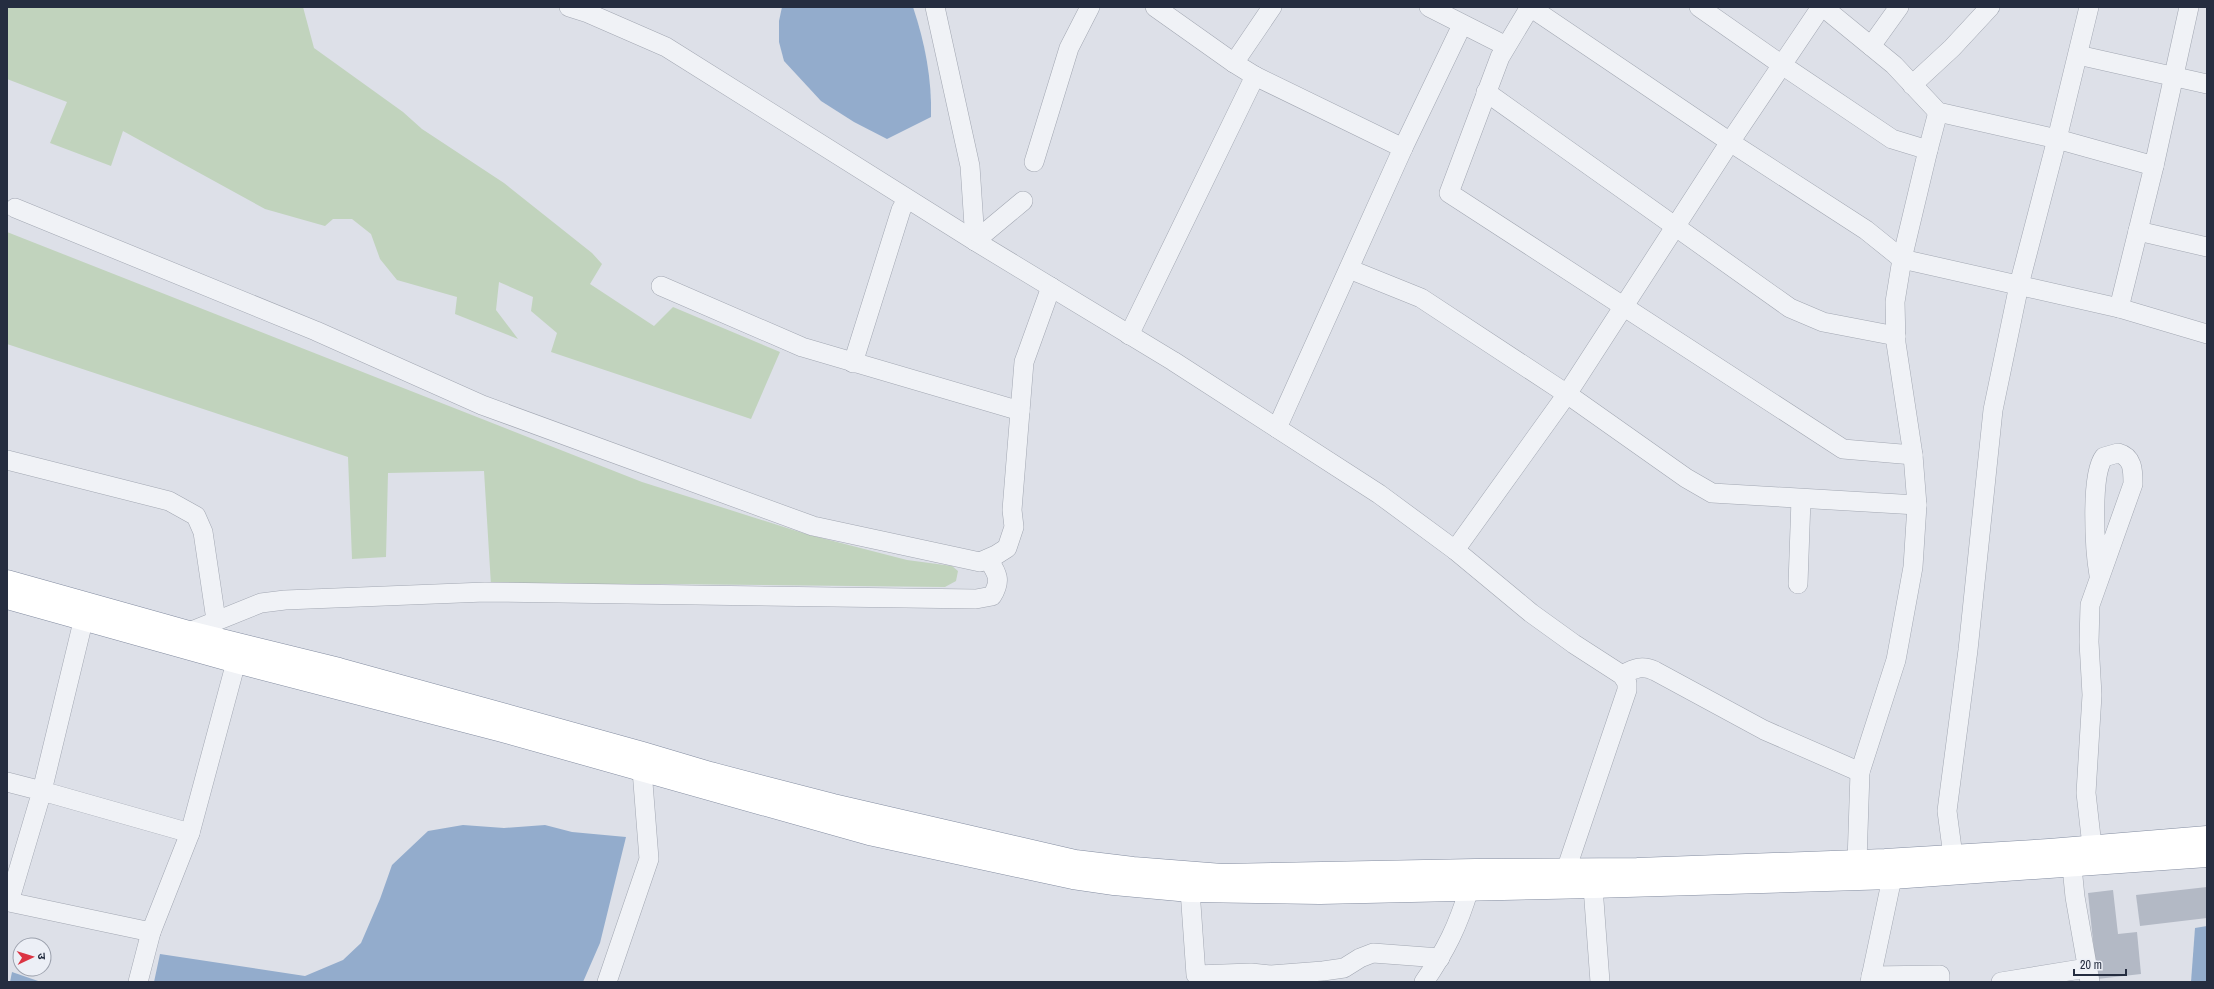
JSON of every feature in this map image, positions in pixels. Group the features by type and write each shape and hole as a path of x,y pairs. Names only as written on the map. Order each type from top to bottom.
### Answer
{"highway":[{"path":"7,581 85,611 236,662 499,730 642,762 710,773 833,805 1075,861 1189,882 1320,893 1593,887 1892,878 2072,867 2207,856"},
{"path":"7,598 85,611 189,632 338,669 642,762"},
{"path":"1189,882 1222,875 1566,870 1857,862 2207,837"}],"street":[{"path":"569,7 588,13 666,47 907,199 1277,428 1379,494 1455,550 1537,618 1622,675 1627,683 1627,690 1566,870"},
{"path":"935,7 970,166 975,241"},
{"path":"1034,162 1069,48 1090,7"},
{"path":"1156,7 1234,63 1255,76 1403,148"},
{"path":"1234,63 1272,7"},
{"path":"1429,7 1506,46"},
{"path":"1913,455 1843,450 1449,193 1486,92 1506,46 1530,7 1730,142 1866,230 1902,259 2119,308 2207,334"},
{"path":"1699,7 1782,66 1892,139 1928,150"},
{"path":"1455,550 1567,394 1730,142 1822,7 1894,65 1938,112 2057,139 2154,166"},
{"path":"1871,46 1899,7"},
{"path":"1912,85 1952,48 1990,7"},
{"path":"1953,856 1947,811 1968,650 1993,410 2019,285 2089,7"},
{"path":"2119,308 2154,166 2189,7"},
{"path":"1277,428 1403,148 1462,25"},
{"path":"2078,54 2207,84"},
{"path":"1129,335 1255,76"},
{"path":"1486,92 1790,308 1823,322 1896,336"},
{"path":"1857,862 1860,772 1896,660 1913,567 1917,506 1913,455 1896,336 1896,302 1902,259 1938,112"},
{"path":"853,363 901,210 907,199"},
{"path":"975,241 1023,201"},
{"path":"15,208 316,331 482,405 813,526 980,562 1007,548 1014,527 1012,510 1024,362 1051,287"},
{"path":"2138,231 2207,247"},
{"path":"1349,269 1421,298 1567,394 1686,478 1712,493 1917,506"},
{"path":"661,286 802,348 1020,410"},
{"path":"2092,846 2086,793 2092,695 2089,642 2090,605 2099,575 2108,556 2133,484 2132,464 2128,458 2118,453 2104,457 2098,469 2095,502 2096,559 2099,575"},
{"path":"7,460 169,501 196,516 203,532 216,620"},
{"path":"1798,584 1801,499"},
{"path":"189,632 261,603 285,600 485,592 976,599 992,596 998,586 997,573 988,559"},
{"path":"85,611 42,791 8,905 151,932"},
{"path":"138,982 151,932 190,833 236,662"},
{"path":"1622,675 1634,668 1644,666 1650,668 1764,730 1860,772"},
{"path":"607,982 649,859 642,762"},
{"path":"7,782 190,833"},
{"path":"2001,982 2089,975 2072,867"},
{"path":"1892,878 1871,979 1940,976 1940,982"},
{"path":"1189,882 1196,975 1251,973 1270,975 1323,971 1344,968 1360,958 1373,953 1440,958"},
{"path":"1593,887 1600,982"},
{"path":"1424,982 1440,958 1460,921 1469,889"}],"green space":[{"path":"7,7 303,7 314,48 403,112 422,129 504,183 592,253 602,264 590,284 654,326 673,307 780,352 751,419 551,352 557,333 531,311 533,297 499,282 496,310 518,339 455,314 457,297 397,280 380,259 371,234 352,219 333,219 325,226 265,209 123,131 111,166 50,143 67,102 7,79"},
{"path":"7,232 642,482 806,534 907,560 952,566 958,571 956,581 945,587 663,584 491,585 484,471 388,473 386,557 352,559 348,457 7,344"}],"water":[{"path":"782,7 913,7 927,61 931,117 887,139 854,122 821,101 784,61 779,42 779,21"},
{"path":"463,825 504,828 545,825 572,832 626,837 600,943 583,982 154,982 160,954 305,976 343,960 361,943 380,899 392,865 428,831"},
{"path":"2207,926 2207,982 2191,982 2195,928"},
{"path":"12,972 12,977 26,977 41,982 10,982"}],"building":[{"path":"2207,887 2207,918 2140,926 2136,895"},
{"path":"2113,890 2118,934 2137,932 2141,974 2097,979 2088,893"}]}
